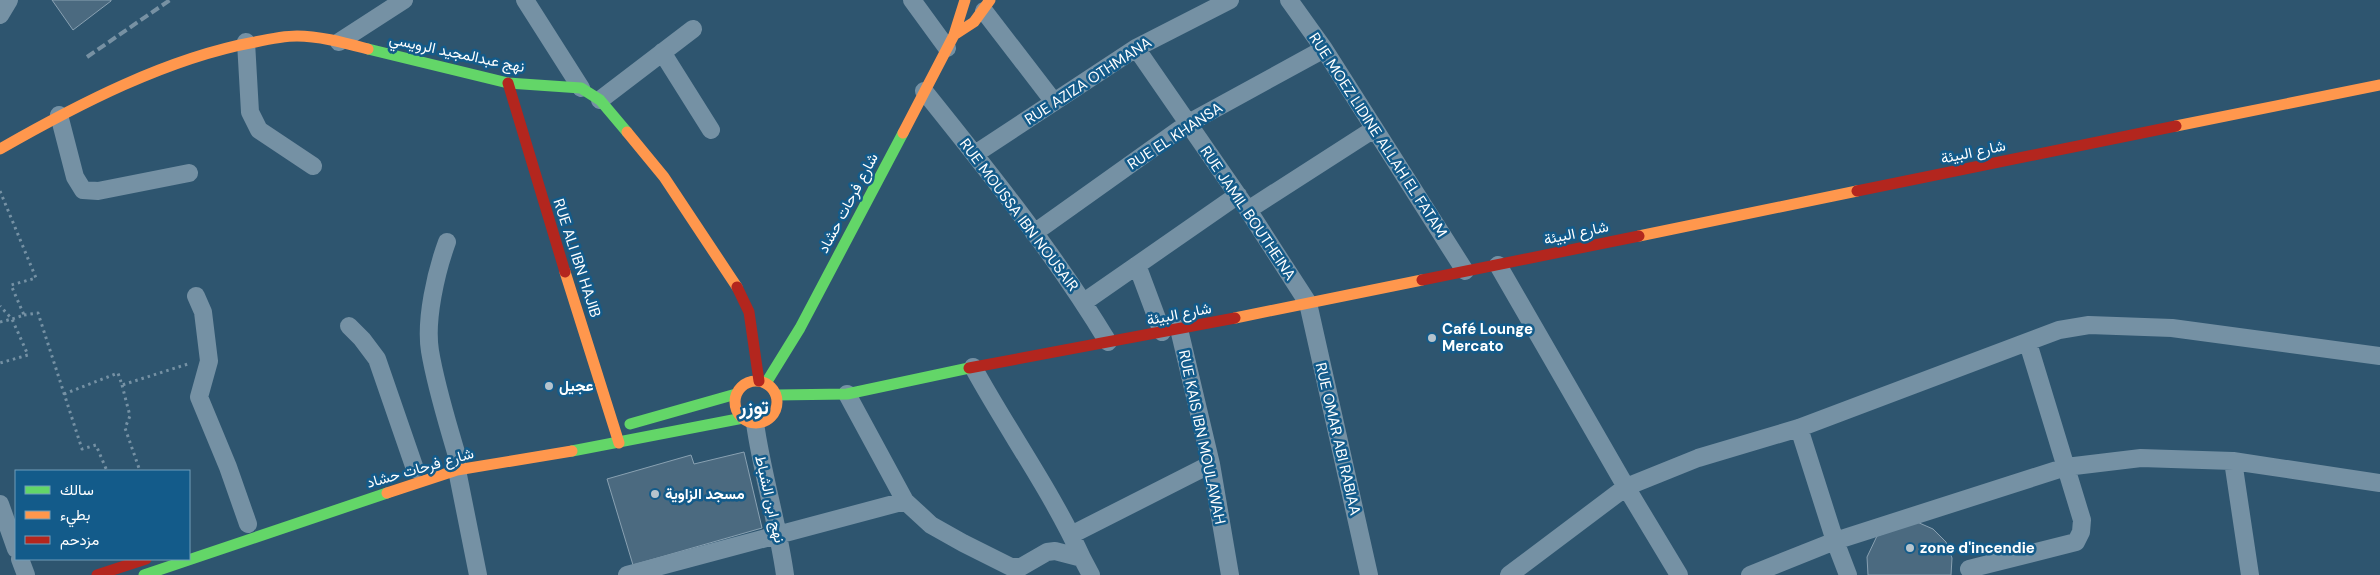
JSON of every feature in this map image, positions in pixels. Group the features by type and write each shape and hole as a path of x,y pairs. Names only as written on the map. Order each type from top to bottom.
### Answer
{"main road":[{"name":"شارع فرحات حشاد","path":"762,382 800,328 950,41 964,0"},
{"name":"شارع فرحات حشاد","path":"950,41 974,22 987,6"},
{"name":"نهج عبدالمجيد الرويسي","path":"0,149 59,115 172,65 246,42 297,36 339,42 508,83 581,88 600,100 664,177 734,279 749,312 762,382"},
{"name":"RUE ALI IBN HAJIB","path":"508,83 610,429 619,443"},
{"name":"شارع البيئة","path":"776,395 847,394 973,367 1170,331 1498,265 2380,85"},
{"path":"610,429 736,394 745,384 762,382 776,395 776,408 768,419 749,420 736,407 736,394"},
{"name":"شارع فرحات حشاد","path":"190,558 457,459 619,443 749,420"},
{"path":"97,575 143,560"},
{"name":"شارع فرحات حشاد","path":"144,575 184,560"}],"street":[{"path":"0,15 9,0"},
{"path":"339,42 404,0"},
{"path":"525,0 581,88"},
{"path":"912,0 950,41"},
{"name":"RUE AZIZA OTHMANA","path":"975,154 1136,48 1230,0"},
{"name":"RUE MOEZ LIDINE ALLAH EL FATAM","path":"1289,0 1324,49 1464,271"},
{"path":"987,6 1054,102"},
{"path":"600,100 693,29"},
{"path":"246,42 250,112 254,121 260,130 313,166"},
{"name":"RUE JAMIL BOUTHEINA","path":"1136,48 1238,195 1308,303"},
{"name":"RUE EL KHANSA","path":"1034,232 1187,124 1324,49"},
{"path":"662,52 711,130"},
{"name":"RUE MOUSSA IBN NOUSAIR","path":"924,91 1034,232 1084,302 1108,342"},
{"path":"59,115 76,177 83,190 98,191 189,173"},
{"path":"1248,210 1374,128"},
{"path":"1084,302 1238,195"},
{"path":"447,242 440,262 431,314 429,340 436,379 457,459 478,575"},
{"name":"RUE KAIS IBN MOULAWAH","path":"1137,265 1170,331 1211,464 1230,575"},
{"path":"1498,265 1679,575"},
{"path":"196,296 203,312 208,358 199,397 228,467 248,524"},
{"name":"RUE OMAR ABI RABIAA","path":"1308,303 1369,575"},
{"path":"1509,575 1626,487 1698,458 1798,428 2067,329 2089,325 2172,328 2380,356"},
{"path":"349,326 362,339 376,358 415,469"},
{"path":"1969,569 2076,542 2081,532 2082,520 2028,344"},
{"path":"973,367 999,416 1071,535 1091,575"},
{"path":"847,394 905,501 930,525 1010,571 1047,552 1055,551 1082,558"},
{"name":"نهج ابن الشباط","path":"749,420 780,536 785,575"},
{"path":"1798,428 1848,575"},
{"path":"1750,575 1835,541 2066,467 2140,458 2233,461 2380,482"},
{"path":"2233,461 2250,575"},
{"path":"1071,535 1211,464"},
{"path":"628,575 780,536 905,501"},
{"path":"0,504 15,546"},
{"path":"20,560 26,575"}],"path":[{"path":"0,191 36,278 12,285 24,315"},
{"path":"0,306 12,319 28,355 0,363"},
{"path":"0,322 38,313 82,449 96,445 107,470"},
{"path":"122,384 208,358"},
{"path":"64,394 118,374 130,416 125,428 140,470"}],"building":[{"path":"52,0 111,0 111,1 73,30"},
{"path":"744,452 762,528 633,565 607,479 691,455 694,464"},
{"name":"zone d'incendie","path":"1917,522 1933,529 1946,542 1952,558 1951,575 1868,575 1867,557 1877,536"}],"railway":[{"path":"87,57 170,0"}],"traffic: fast":[{"path":"368,49 508,83 581,88 600,100 627,132"},
{"path":"766,383 800,328 903,133"},
{"path":"776,395 847,394 969,368"},
{"path":"630,424 736,394"},
{"path":"572,451 743,418"},
{"path":"190,559 387,493"},
{"path":"144,575 188,560"}],"traffic: slow":[{"path":"903,133 954,35 965,0"},
{"path":"954,35 974,22 990,0"},
{"path":"0,149 60,116 123,85 156,71 222,49 297,36 341,42 368,49"},
{"path":"2176,126 2380,85"},
{"path":"627,132 664,177 737,287"},
{"path":"1639,236 1857,191"},
{"path":"565,272 619,443"},
{"path":"1235,318 1422,280"},
{"path":"752,381 760,381 771,387 777,402 771,417 760,423 752,423 741,417 735,406 735,398 741,387 752,381"},
{"path":"387,493 457,470 572,451"}],"traffic: jam":[{"path":"508,83 565,272"},
{"path":"1857,191 2176,126"},
{"path":"1422,280 1639,236"},
{"path":"737,287 749,312 759,381"},
{"path":"969,368 1235,318"},
{"path":"97,575 143,560"}],"place":[{"name":"Café Lounge Mercato","path":"1432,338"},
{"name":"عجيل","path":"549,386"},
{"name":"مسجد الزاوية","path":"655,494"},
{"name":"zone d'incendie","path":"1910,548"}],"district":[{"name":"توزر","path":"754,407"}]}
